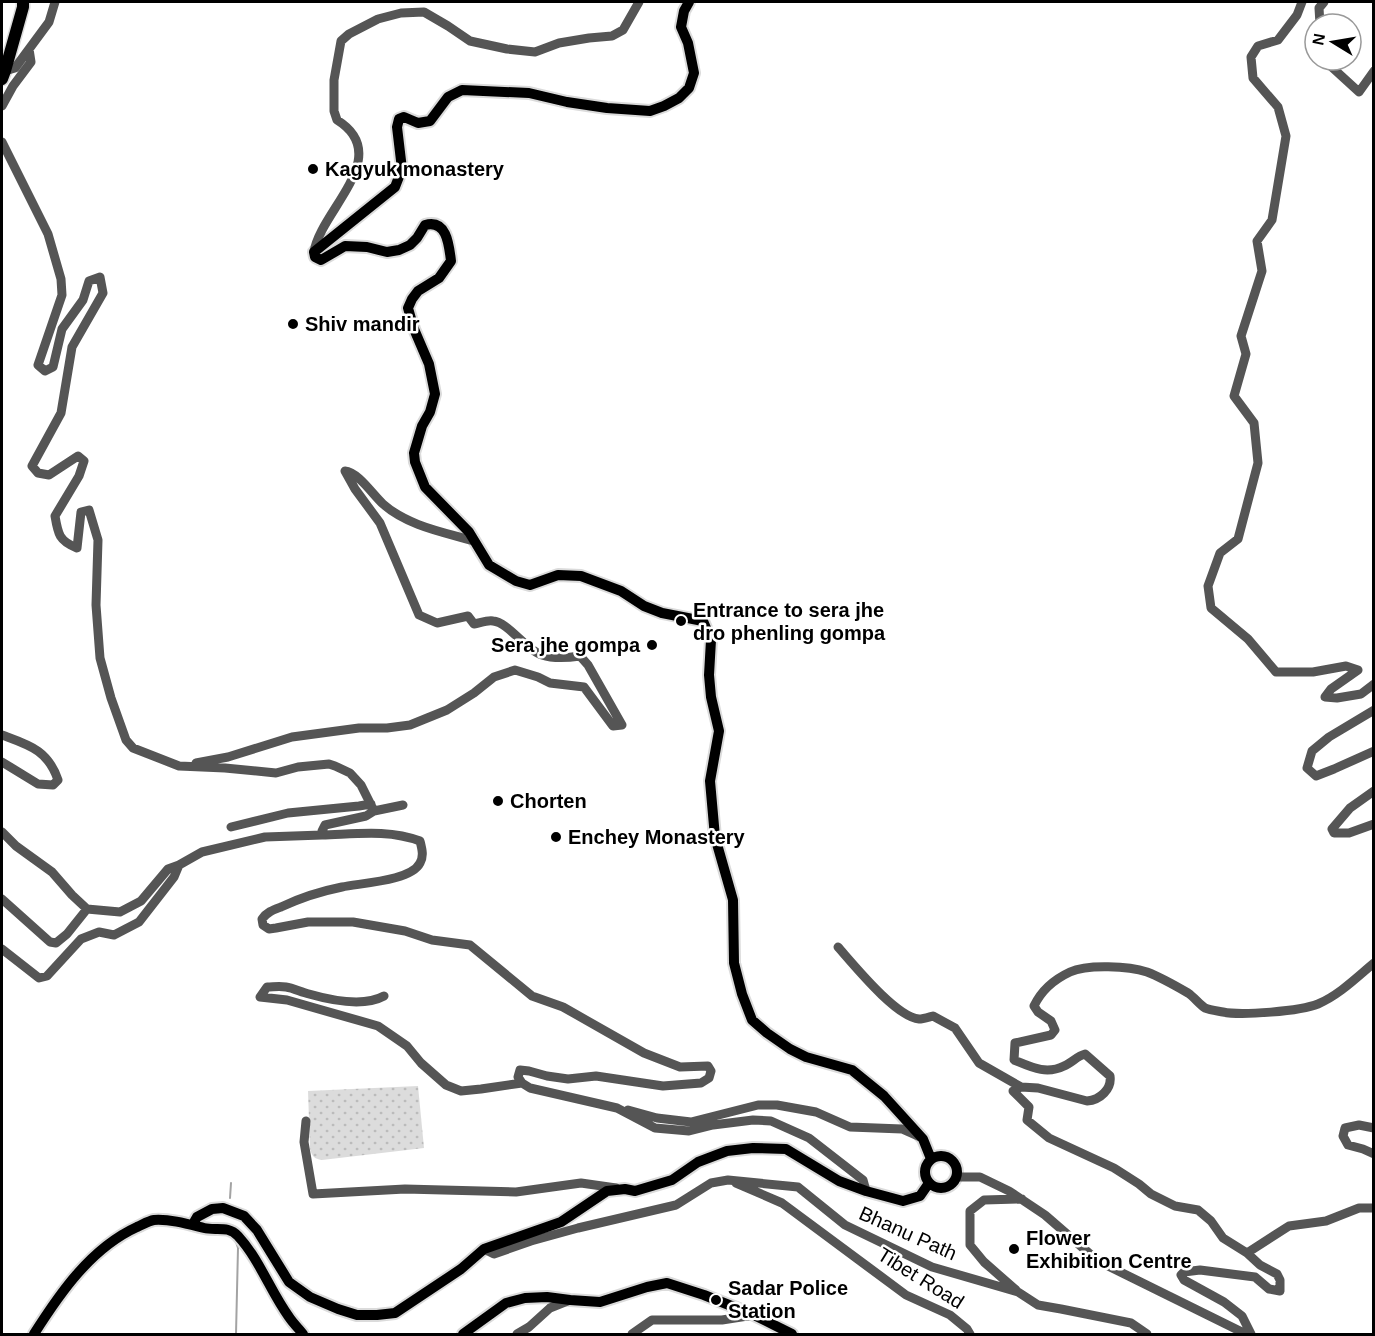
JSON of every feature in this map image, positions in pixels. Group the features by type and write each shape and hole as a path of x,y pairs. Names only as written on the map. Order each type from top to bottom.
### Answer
{"highway":[{"path":"3,75 23,2"}],"main road":[{"path":"689,2 684,10 681,27 688,43 694,73 689,88 679,98 650,111 607,108 529,93 462,90 448,97 430,122 418,123 404,117 399,119 397,127 402,169 395,187 314,252 315,257 321,260 345,246 368,247 387,252 399,250 410,245 425,225 432,223 439,225 448,239 451,261 439,278 418,291 408,308 429,364 435,393 414,453 425,487 469,532 489,565 516,581 530,585 558,575 581,576 621,591 644,606 663,613 703,621 711,640 709,675 711,697 719,731 710,781 715,837 733,900 734,963 752,1020 790,1049 806,1057 852,1070 884,1096 923,1139 932,1159"},
{"path":"193,1224 197,1217 212,1209 224,1208 244,1216 257,1230 289,1282 310,1297 357,1315 377,1315 395,1312 460,1269 484,1249 561,1222 607,1191 625,1189 635,1191 672,1180 698,1162 727,1151 753,1148 786,1149 839,1181 903,1201 920,1196 929,1183"},
{"path":"944,1157 956,1164 957,1177 952,1184 944,1188 935,1187 929,1183 925,1171 932,1159 944,1157"},
{"path":"34,1335 73,1277 107,1245 152,1220 193,1224 210,1229 229,1229 237,1234 261,1268 288,1316 303,1335"},
{"path":"463,1335 506,1303 525,1298 547,1297 600,1302 667,1283 754,1315 792,1335"}],"street":[{"path":"3,75 15,68 49,22 55,2"},
{"path":"314,252 315,243 355,171 359,151 356,138 347,126 337,120 334,111 334,80 338,52 341,41 349,34 378,19 401,13 424,12 470,40 507,49 535,52 560,43 612,36 623,30 639,2"},
{"path":"1302,2 1297,15 1278,40 1258,45 1251,57 1253,78 1278,107 1286,136 1272,220 1257,241 1262,271 1240,336 1246,354 1234,396 1254,423 1258,463 1238,539 1220,553 1208,586 1211,608 1248,639 1276,672 1313,672 1346,666 1358,670 1331,689 1325,697 1337,698 1361,694 1374,684"},
{"path":"2,106 13,86 31,62 29,49"},
{"path":"1337,72 1359,92 1374,71"},
{"path":"2,142 48,234 61,279 62,295 38,365 45,371 53,367 62,329 83,300 89,281 100,277 103,293 72,346 61,413 32,466 38,473 49,475 78,456 84,461 79,476 55,516 58,533 66,544 77,548 81,512 88,510 98,540 96,606 100,658 126,740 134,748 179,766 276,772 329,764 351,772 373,807"},
{"path":"179,766 228,757 292,737 359,728 410,725 447,710 494,677 515,670 550,683 584,687 613,726 622,725 588,665 580,656 562,658 541,655 523,643 506,627 494,621 474,624 468,616 437,623 419,615 380,522 345,471 356,476 383,504 404,519 474,541"},
{"path":"1374,710 1329,737 1312,751 1307,768 1316,776 1374,751"},
{"path":"2,735 27,744 46,757 54,768 58,780 53,785 38,784 2,762"},
{"path":"1374,791 1350,808 1332,829 1334,833 1348,833 1374,824"},
{"path":"231,827 288,813 359,806 403,805"},
{"path":"322,835 325,825 366,816 373,807"},
{"path":"2,832 16,846 52,872 87,909 120,912 141,901 168,869 202,852 265,837 391,833 408,836 420,841 423,855 416,869 398,878 342,887 292,902 266,913 262,919 263,925 276,928 308,922 353,922 405,931 432,940 470,945 532,996 563,1007 644,1053 680,1067 708,1066 711,1071 709,1078 701,1083 663,1086 596,1076 568,1079 520,1070 518,1077 530,1088 657,1118 691,1122 758,1105 777,1105 816,1112 850,1127 902,1129 923,1139"},
{"path":"2,949 39,978 47,976 81,939 99,932 114,935 140,922 174,877 179,865"},
{"path":"2,899 50,942 56,943 67,934 87,909"},
{"path":"838,947 873,987 907,1015 920,1019 933,1016 955,1028 979,1063 1021,1087 1038,1088 1087,1101 1095,1101 1108,1089 1111,1079 1085,1054 1054,1070 1040,1070 1014,1060 1015,1043 1051,1035 1055,1030 1051,1021 1038,1012 1034,1006 1039,996 1071,971 1097,967 1125,968 1146,972 1190,993 1206,1008 1225,1013 1246,1014 1317,1004 1337,994 1374,963"},
{"path":"384,996 376,1000 361,1002 346,1001 275,986 267,987 260,997 287,1000 378,1026 407,1046 421,1063 446,1086 461,1091 522,1083"},
{"path":"1021,1087 1013,1091 1029,1107 1027,1120 1049,1138 1114,1168 1151,1194 1175,1206 1198,1210 1211,1221 1223,1238 1276,1274 1280,1280 1280,1292 1269,1289 1255,1277 1200,1270 1184,1272 1181,1275 1184,1280 1224,1302 1242,1316 1251,1335"},
{"path":"758,1105 771,1121"},
{"path":"617,1108 655,1128 689,1131 713,1125 753,1120 771,1121 809,1138 863,1180 866,1191"},
{"path":"306,1121 304,1142 313,1194 405,1189 516,1192 581,1183 625,1189"},
{"path":"1374,1128 1359,1125 1345,1128 1343,1136 1348,1145 1374,1154"},
{"path":"957,1177 980,1178 1022,1199 1045,1215 1098,1261 1246,1335"},
{"path":"484,1249 494,1254 578,1228 676,1205 711,1183 729,1180"},
{"name":"Bhanu Path","path":"729,1180 798,1187 844,1225 932,1267 1018,1292 1038,1305 1131,1323 1147,1335"},
{"name":"Tibet Road","path":"729,1180 782,1203 906,1295 950,1315 967,1329 970,1335"},
{"path":"1018,1292 984,1262 970,1245 970,1211 984,1200 1022,1199"},
{"path":"1247,1253 1288,1226 1326,1221 1359,1208 1374,1208"},
{"path":"517,1335 550,1308 570,1300"},
{"path":"632,1335 652,1320 722,1320 754,1315"}],"shaded area":[{"path":"418,1086 424,1148 322,1160 313,1155 310,1149 308,1091"}],"waterway":[{"path":"230,1198 231,1183"},
{"path":"236,1242 238,1248 236,1334"}],"place":[{"name":"Kagyuk monastery","path":"313,169"},
{"name":"Shiv mandir","path":"293,324"},
{"name":"Entrance to sera jhe dro phenling gompa","path":"681,621"},
{"name":"Sera jhe gompa","path":"652,645"},
{"name":"Chorten","path":"498,801"},
{"name":"Enchey Monastery","path":"556,837"},
{"name":"Flower Exhibition Centre","path":"1014,1249"},
{"name":"Sadar Police Station","path":"716,1300"}]}
